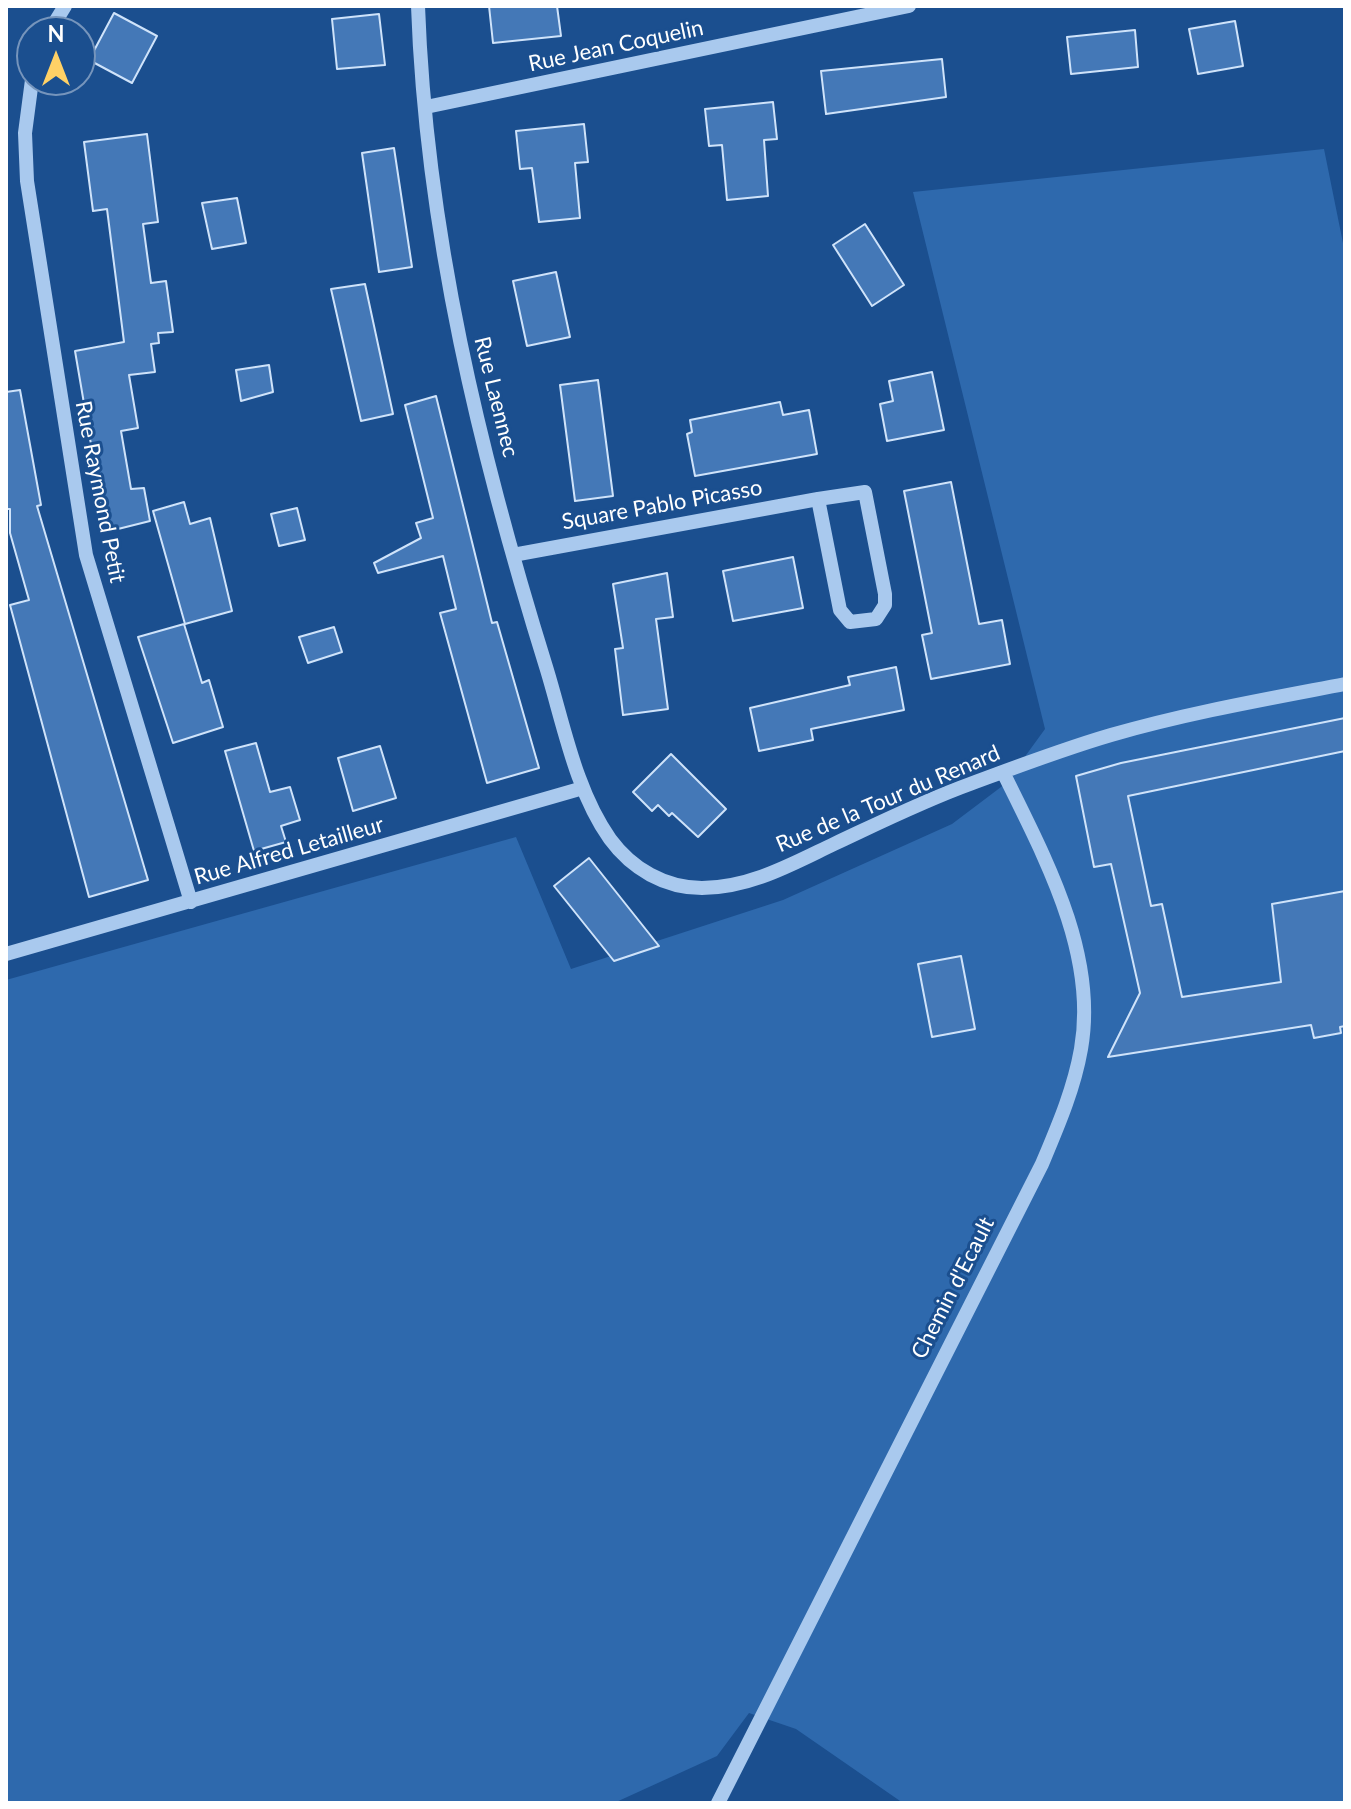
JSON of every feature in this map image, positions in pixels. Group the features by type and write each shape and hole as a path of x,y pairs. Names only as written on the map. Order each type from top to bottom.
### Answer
{"street":[{"name":"Rue Laennec","path":"418,6 426,107 460,347 513,555 583,788"},
{"name":"Rue Jean Coquelin","path":"426,107 909,6"},
{"name":"Rue Raymond Petit","path":"30,96 25,133 27,181 82,537 191,902"},
{"name":"Square Pablo Picasso","path":"513,555 818,499 865,492 885,594 885,605 876,619 850,622 840,610 818,499"},
{"name":"Rue de la Tour du Renard","path":"583,788 610,839 634,864 664,882 700,888 737,884 774,872 926,802 1111,735 1345,684"},
{"name":"Chemin d'Ecault","path":"718,1803 1042,1164 1077,1071 1084,1004 1074,942 1046,862 1003,772"},
{"name":"Rue Alfred Letailleur","path":"6,954 583,788"}],"shaded area":[{"path":"1324,149 1345,253 1345,1803 903,1803 796,1729 749,1713 717,1756 614,1803 6,1803 6,980 516,837 571,969 783,900 952,824 1005,784 1045,729 913,192"}],"building":[{"path":"489,6 557,6 561,36 493,43"},
{"path":"114,13 157,36 132,83 96,64 96,47"},
{"path":"379,14 385,65 337,69 332,19"},
{"path":"1235,21 1243,66 1198,74 1189,29"},
{"path":"1135,30 1138,67 1071,74 1067,37"},
{"path":"942,59 946,97 826,114 821,71"},
{"path":"773,102 777,139 764,140 768,196 727,200 722,145 709,146 705,109"},
{"path":"584,124 588,162 575,163 580,218 539,222 532,168 520,169 516,131"},
{"path":"147,134 158,222 143,224 151,283 166,281 173,332 158,333 159,343 151,344 155,372 129,375 138,428 121,431 131,489 144,488 150,521 106,532 75,351 124,342 107,209 93,211 84,142"},
{"path":"394,148 412,267 379,272 362,153"},
{"path":"237,198 246,243 212,249 202,203"},
{"path":"865,224 904,285 872,306 833,245"},
{"path":"556,272 570,337 527,346 513,281"},
{"path":"365,284 393,414 361,421 331,289"},
{"path":"269,365 273,392 241,401 236,370"},
{"path":"932,372 944,430 887,441 880,404 893,401 889,381"},
{"path":"598,380 613,496 575,501 560,385"},
{"path":"20,390 41,505 37,506 148,880 89,897 10,605 29,600 10,533 10,509 6,509 6,392"},
{"path":"436,396 492,623 497,622 539,768 487,783 440,613 456,609 443,556 378,573 374,563 421,538 416,523 433,518 405,405"},
{"path":"780,402 783,415 809,410 817,454 695,476 687,434 692,432 690,420"},
{"path":"951,482 979,624 1002,620 1010,664 931,679 922,635 932,633 904,491"},
{"path":"184,502 190,524 210,518 232,611 185,624 153,511"},
{"path":"297,508 305,540 279,546 271,514"},
{"path":"793,557 803,608 733,621 723,571"},
{"path":"667,573 673,617 656,619 668,709 623,715 615,649 623,648 613,584"},
{"path":"184,624 202,683 209,680 223,727 173,743 138,637"},
{"path":"334,627 342,652 308,663 299,637"},
{"path":"896,667 904,710 811,729 813,740 759,751 750,708 850,685 848,677"},
{"path":"1345,718 1345,751 1128,796 1151,906 1162,904 1182,997 1281,982 1272,904 1345,891 1345,1026 1340,1027 1341,1033 1314,1038 1311,1025 1108,1057 1140,993 1111,864 1094,867 1076,776 1121,763"},
{"path":"256,743 270,792 290,787 300,820 281,826 286,842 254,851 225,751"},
{"path":"380,746 396,798 353,811 338,758"},
{"path":"671,754 726,809 698,837 672,813 669,816 658,805 652,811 633,792"},
{"path":"589,858 659,946 614,961 554,886"},
{"path":"961,956 975,1029 932,1037 918,964"}]}
